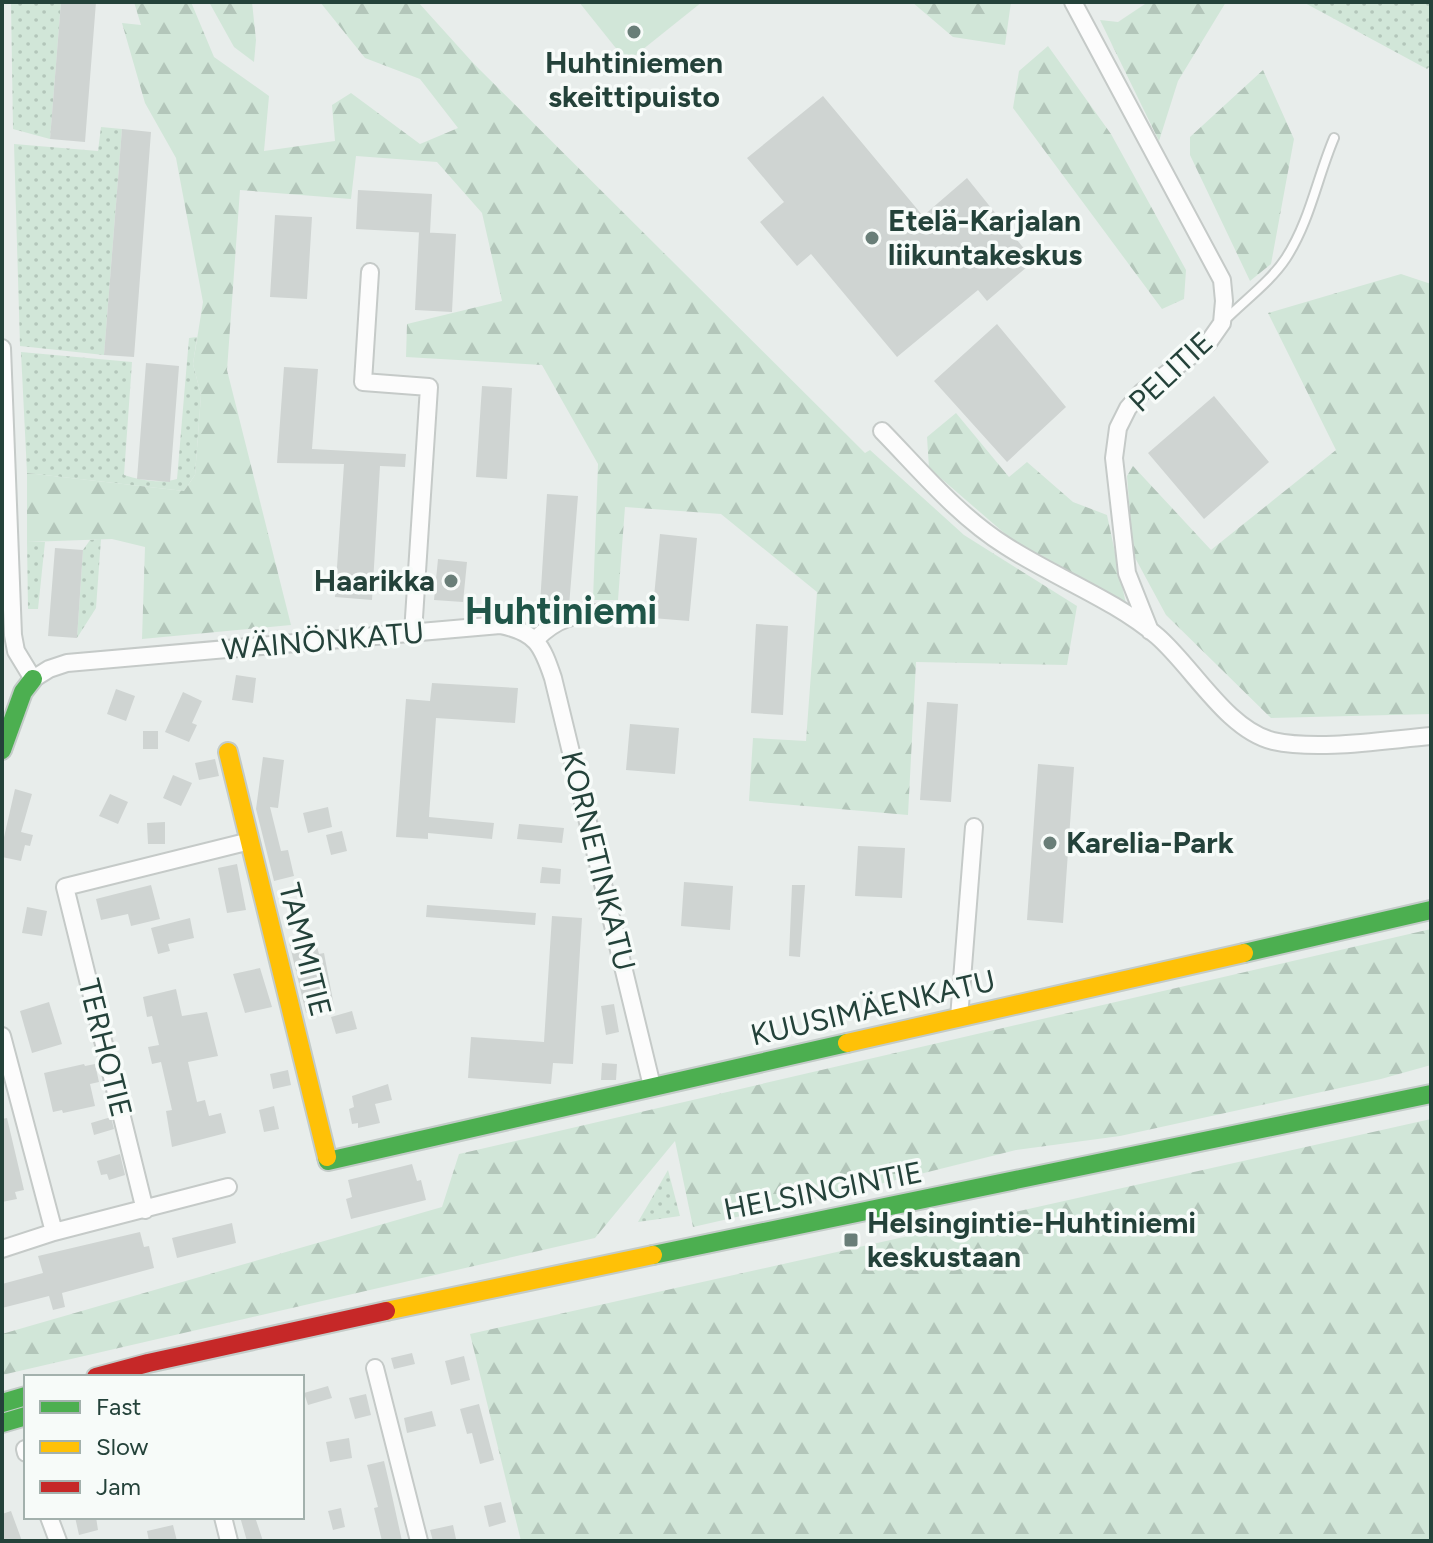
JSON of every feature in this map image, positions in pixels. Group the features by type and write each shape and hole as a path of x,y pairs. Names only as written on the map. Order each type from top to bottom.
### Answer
{"street":[{"name":"PELITIE","path":"1073,2 1222,280 1222,323 1208,343 1142,392 1128,408 1118,428 1114,458 1127,573 1150,631"},
{"path":"370,272 363,382 429,387 413,633"},
{"path":"2,348 9,651 33,679 20,699 2,750"},
{"name":"PELITIE","path":"882,431 970,521 1004,545 1126,613 1150,631 1238,723 1271,740 1308,745 1431,736"},
{"path":"536,639 550,625 576,614 605,612"},
{"name":"WÄINÖNKATU","path":"33,679 67,663 500,625 521,629 536,639"},
{"name":"KORNETINKATU","path":"536,639 553,678 652,1086"},
{"name":"TAMMITIE","path":"228,752 328,1161"},
{"path":"959,1018 974,827"},
{"name":"TERHOTIE","path":"145,1210 65,887 250,841"},
{"name":"KUUSIMÄENKATU","path":"328,1161 1431,910"},
{"path":"2,1036 54,1232"},
{"name":"HELSINGINTIE","path":"103,1375 713,1241 1431,1094"},
{"path":"2,1249 54,1232 228,1187"},
{"name":"HELSINGINTIE","path":"145,1375 227,1346"},
{"path":"375,1368 419,1541"},
{"path":"2,1403 24,1397"},
{"path":"2,1423 24,1417"},
{"path":"50,1519 58,1541"},
{"path":"224,1519 229,1541"}],"lane":[{"path":"1222,323 1285,260 1306,222 1334,138"}],"green space":[{"path":"11,2 61,2 50,139 13,129"},
{"path":"134,2 191,2 214,57 269,96 264,151 335,141 332,105 351,93 420,144 458,128 420,79 365,58 320,2 418,2 474,64 865,453 870,450 964,535 1077,606 1067,665 916,662 908,815 749,801 753,738 806,741 817,592 721,514 625,507 618,600 593,600 598,464 542,365 406,357 407,324 502,301 482,213 437,162 356,156 351,199 240,190 227,370 291,625 142,639 145,547 112,539 27,542 27,473 184,491 195,475 201,395 193,364 203,302 176,158 145,103 122,23 141,25"},
{"path":"209,2 252,2 256,40 254,62 234,47"},
{"name":"Huhtiniemen skeittipuisto","path":"579,2 702,2 627,62"},
{"path":"912,2 1011,2 1005,45 953,37"},
{"path":"1148,2 1226,2 1178,81 1159,141 1100,20 1118,22"},
{"path":"1303,2 1431,2 1431,65 1427,69"},
{"path":"1048,46 1111,134 1186,270 1184,299 1162,309 1013,108 1019,71"},
{"path":"1263,70 1294,139 1271,264 1250,281 1190,155 1190,137"},
{"path":"101,127 122,129 104,355 20,346 14,144 98,151"},
{"path":"1401,274 1431,284 1431,714 1271,718 1166,615 1133,554 1127,476 1133,466 1211,550 1336,450 1268,313"},
{"path":"197,337 193,364 201,395 195,475 184,491 27,473 21,352 132,362 124,475 150,481 177,479 189,338"},
{"path":"956,413 1009,477 1027,462 1073,502 1107,515 1126,604 1018,545 929,468 927,437"},
{"path":"101,539 96,608 77,638 83,550 90,540"},
{"path":"27,542 45,542 38,609 28,609"},
{"path":"1431,929 1431,1065 1381,1079 1120,1136 1016,1150 693,1227 675,1141 595,1238 2,1375 2,1334 442,1207 459,1154"},
{"path":"1431,1119 1431,1541 521,1541 470,1334"},
{"path":"668,1170 680,1216 638,1222"}],"building":[{"path":"61,2 96,2 85,142 50,139"},
{"name":"Etelä-Karjalan liikuntakeskus","path":"823,96 923,216 967,178 1034,261 987,301 978,290 897,357 811,254 797,266 760,222 784,202 747,158"},
{"path":"122,129 151,132 134,357 104,355"},
{"path":"358,190 432,194 430,233 356,229"},
{"path":"275,215 312,217 307,299 270,297"},
{"path":"419,232 456,234 452,312 415,310"},
{"path":"997,324 1066,407 1007,462 934,381"},
{"path":"146,363 179,366 170,482 137,479"},
{"path":"284,367 318,369 312,449 406,454 405,467 380,466 372,600 335,597 344,464 277,463"},
{"path":"482,386 512,388 507,479 476,477"},
{"path":"1214,396 1269,462 1204,519 1148,453"},
{"path":"547,494 578,496 569,606 540,604"},
{"path":"660,534 697,538 689,621 652,618"},
{"path":"55,548 83,550 77,638 48,636"},
{"name":"Haarikka","path":"438,559 467,562 463,602 434,600"},
{"path":"756,624 788,626 783,715 751,713"},
{"path":"236,675 256,678 253,703 232,700"},
{"path":"432,683 518,688 515,723 436,718 429,817 494,823 492,839 428,833 428,839 396,837 406,699 430,701"},
{"path":"116,689 135,696 126,721 107,714"},
{"path":"183,692 202,701 192,723 197,725 189,742 165,732"},
{"path":"927,702 958,704 951,802 920,800"},
{"path":"630,724 679,728 675,774 626,770"},
{"path":"143,731 158,731 158,749 143,749"},
{"path":"263,757 284,760 278,808 270,807 281,851 288,850 294,876 274,881 256,809"},
{"path":"215,759 219,776 199,780 195,763"},
{"name":"Karelia-Park","path":"1038,764 1074,767 1063,923 1027,920"},
{"path":"173,775 192,783 181,806 163,798"},
{"path":"15,789 32,794 21,832 33,835 30,846 25,845 21,861 2,857"},
{"path":"110,794 128,802 118,824 99,816"},
{"path":"328,807 332,827 308,833 303,813"},
{"path":"165,822 165,844 148,844 147,823"},
{"path":"519,824 564,828 562,843 517,839"},
{"path":"342,831 347,851 331,855 326,835"},
{"path":"858,846 905,848 902,898 855,896"},
{"path":"237,864 246,910 227,913 218,868"},
{"path":"542,867 561,869 560,884 540,883"},
{"path":"684,882 733,886 730,930 681,926"},
{"path":"151,885 160,919 131,926 128,914 101,920 96,899"},
{"path":"792,885 805,885 800,957 789,956"},
{"path":"427,905 536,913 535,925 426,917"},
{"path":"27,907 47,911 42,936 22,933"},
{"path":"552,916 582,918 573,1064 553,1063 551,1084 468,1078 471,1037 544,1042"},
{"path":"190,918 194,938 168,944 170,951 158,954 151,928"},
{"path":"314,936 319,954 324,953 334,1006 306,1013 289,942"},
{"path":"260,968 272,1007 245,1013 233,974"},
{"path":"176,989 182,1016 207,1012 218,1056 188,1062 197,1102 205,1100 209,1116 221,1113 226,1133 172,1147 166,1111 172,1110 161,1062 152,1064 148,1047 159,1045 152,1016 147,1017 143,997"},
{"path":"49,1002 62,1044 32,1053 20,1011"},
{"path":"614,1004 619,1032 606,1035 601,1006"},
{"path":"352,1011 357,1029 336,1034 331,1017"},
{"path":"602,1063 617,1064 616,1080 601,1080"},
{"path":"95,1064 99,1082 90,1084 95,1106 63,1113 62,1110 53,1112 44,1073"},
{"path":"288,1070 291,1085 273,1089 270,1074"},
{"path":"388,1084 392,1100 375,1104 380,1123 358,1128 358,1123 352,1124 349,1109 354,1107 352,1096"},
{"path":"274,1106 279,1129 264,1132 259,1110"},
{"path":"111,1117 114,1129 94,1135 91,1123"},
{"path":"7,1118 24,1190 15,1192 17,1199 2,1202 2,1119"},
{"path":"120,1154 125,1175 109,1180 107,1174 101,1175 97,1161"},
{"path":"412,1164 417,1181 421,1180 426,1200 351,1219 346,1199 352,1197 348,1180"},
{"path":"232,1223 236,1243 177,1258 172,1238"},
{"path":"140,1232 144,1247 149,1246 154,1268 62,1293 65,1307 53,1310 49,1296 2,1308 2,1284 43,1273 38,1256"},
{"path":"412,1353 415,1364 394,1369 391,1358"},
{"path":"464,1356 470,1380 451,1385 445,1361"},
{"path":"328,1386 332,1398 308,1405 304,1393"},
{"path":"366,1394 371,1415 355,1419 349,1398"},
{"path":"479,1404 494,1460 480,1464 472,1433 467,1434 460,1409"},
{"path":"432,1411 436,1426 407,1433 404,1418"},
{"path":"349,1438 352,1458 330,1462 326,1442"},
{"path":"384,1461 402,1541 382,1541 374,1508 378,1507 367,1465"},
{"path":"501,1502 506,1522 489,1527 484,1506"},
{"path":"341,1508 345,1527 333,1530 328,1511"},
{"path":"11,1511 22,1541 2,1541 2,1514"},
{"path":"75,1519 96,1519 98,1530 79,1535"},
{"path":"241,1519 256,1519 263,1541 247,1541"},
{"path":"173,1525 177,1541 149,1541 147,1531"},
{"path":"453,1525 456,1539 433,1541 430,1530"}],"traffic: fast":[{"path":"2,750 23,692 33,679"},
{"path":"1244,953 1431,910"},
{"path":"327,1157 328,1161 847,1043"},
{"path":"653,1255 1431,1094"},
{"path":"2,1403 24,1397"},
{"path":"2,1423 24,1417"}],"traffic: slow":[{"path":"228,752 327,1157"},
{"path":"847,1043 1244,953"},
{"path":"386,1311 653,1255"}],"traffic: jam":[{"path":"103,1375 386,1311"}],"place":[{"name":"Huhtiniemen skeittipuisto","path":"634,32"},
{"name":"Etelä-Karjalan liikuntakeskus","path":"872,238"},
{"name":"Haarikka","path":"451,581"},
{"name":"Karelia-Park","path":"1050,843"},
{"name":"Helsingintie-Huhtiniemi keskustaan","path":"851,1240"}],"district":[{"name":"Huhtiniemi","path":"561,611"}]}
